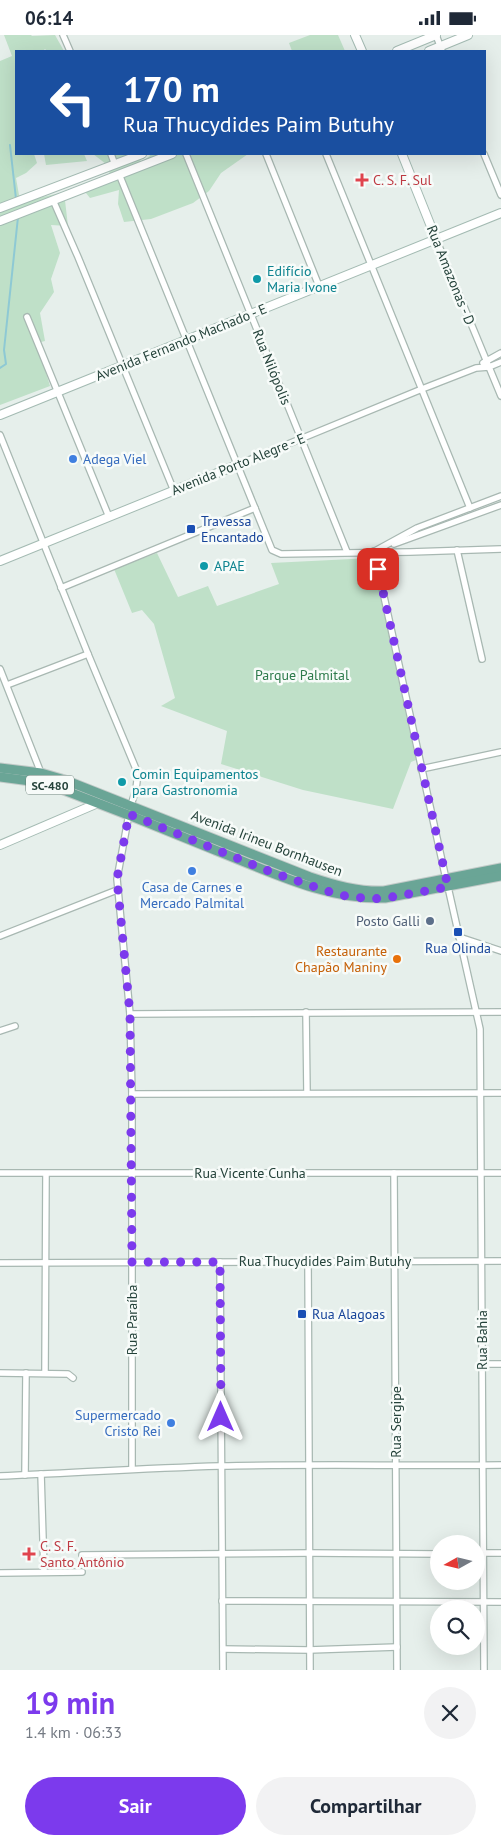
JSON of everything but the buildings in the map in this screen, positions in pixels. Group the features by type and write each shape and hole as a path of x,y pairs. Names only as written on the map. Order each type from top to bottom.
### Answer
{"main road":[{"name":"Avenida Irineu Bornhausen","path":"0,767 41,773 66,780 102,794 130,810"},
{"name":"Avenida Irineu Bornhausen","path":"0,777 32,781 56,787 98,803 130,810 310,877 340,886 384,891 501,876"},
{"path":"98,803 102,794"},
{"name":"Avenida Irineu Bornhausen","path":"447,883 501,868"}],"street":[{"path":"63,35 70,50"},
{"path":"355,35 362,50"},
{"path":"399,50 436,35 441,49 468,35"},
{"path":"111,155 115,165"},
{"path":"0,208 140,155"},
{"path":"0,221 169,155"},
{"name":"Rua Nilópolis","path":"186,155 347,552"},
{"path":"266,155 319,286"},
{"path":"326,155 470,508"},
{"name":"Rua Amazonas - D","path":"402,155 501,396"},
{"path":"484,155 501,195"},
{"path":"119,174 272,549 281,554 501,549"},
{"path":"53,200 174,491"},
{"name":"Avenida Fernando Machado - E","path":"0,415 501,213"},
{"path":"27,317 109,517"},
{"name":"Avenida Porto Alegre - E","path":"476,369 486,360 501,353"},
{"name":"Avenida Porto Alegre - E","path":"1,558 174,491 422,389 501,362"},
{"name":"Rua Paraíba","path":"0,435 138,776 117,879 130,1014 132,1094 132,1469"},
{"path":"374,551 417,528 501,496"},
{"path":"374,551 501,505"},
{"path":"61,588 255,508"},
{"path":"408,539 410,552"},
{"path":"457,550 482,659"},
{"path":"374,551 475,1011"},
{"path":"7,685 88,654"},
{"path":"0,669 41,773"},
{"path":"421,769 501,752"},
{"path":"0,845 98,803"},
{"path":"0,936 117,890"},
{"path":"459,937 501,951"},
{"name":"Rua Bahia","path":"475,1011 480,1029 484,1535"},
{"path":"306,1012 307,1093"},
{"path":"130,1014 501,1012"},
{"path":"0,1030 15,1026"},
{"path":"132,1094 501,1093"},
{"name":"Rua Vicente Cunha","path":"0,1173 501,1173"},
{"name":"Rua Sergipe","path":"394,1173 397,1670"},
{"path":"45,1373 46,1174"},
{"path":"308,1261 310,1670"},
{"name":"Rua Thucydides Paim Butuhy","path":"0,1263 501,1261"},
{"path":"220,1262 223,1670"},
{"path":"482,1364 501,1365"},
{"path":"0,1373 68,1374 73,1378"},
{"path":"25,1475 26,1373"},
{"path":"0,1476 222,1466 501,1465"},
{"path":"42,1474 44,1572"},
{"path":"82,1555 430,1553"},
{"path":"485,1553 501,1553"},
{"path":"0,1573 82,1571"},
{"path":"222,1601 430,1602"},
{"path":"485,1602 501,1602"},
{"path":"223,1649 397,1647"},
{"name":"Rua Bahia","path":"484,1655 484,1670"}],"green space":[{"path":"4,35 55,35 63,50 15,50 15,155 34,155 37,163 26,173 16,178 19,195 26,201 64,192 68,226 51,225 60,253 51,279 54,292 40,313 45,341 37,343 50,386 0,405 0,61 12,56"},
{"path":"310,35 338,35 345,50 292,50 289,43"},
{"path":"44,155 84,155 87,161 46,165"},
{"path":"94,155 124,155 142,161 150,155 247,155 221,173 209,191 193,203 151,219 124,222 118,204 119,190 90,198 82,188 109,176 110,167"},
{"name":"Parque Palmital","path":"157,553 178,597 208,586 217,606 279,584 271,563 372,558 416,760 411,762 393,809 303,790 221,764 227,731 161,706 175,698 154,624 142,610 132,613 114,569"}],"waterway":[{"path":"10,145 16,199"},
{"path":"0,368 6,364 4,350 18,217"}],"place":[{"name":"C. S. F. Sul","path":"362,180"},
{"name":"Edifício Maria Ivone","path":"257,279"},
{"name":"Adega Viel","path":"73,459"},
{"name":"Travessa Encantado","path":"191,529"},
{"name":"APAE","path":"204,566"},
{"name":"Comin Equipamentos para Gastronomia","path":"122,782"},
{"name":"Casa de Carnes e Mercado Palmital","path":"192,871"},
{"name":"Posto Galli","path":"430,921"},
{"name":"Rua Olinda","path":"458,932"},
{"name":"Restaurante Chapão Maniny","path":"397,959"},
{"name":"Rua Alagoas","path":"302,1314"},
{"name":"Supermercado Cristo Rei","path":"171,1423"},
{"name":"C. S. F. Santo Antônio","path":"29,1554"}],"route":[{"path":"221,1417 220,1262 132,1262 130,1014 117,890 117,879 129,814 271,872 339,895 371,899 386,898 448,887 378,569"}]}
